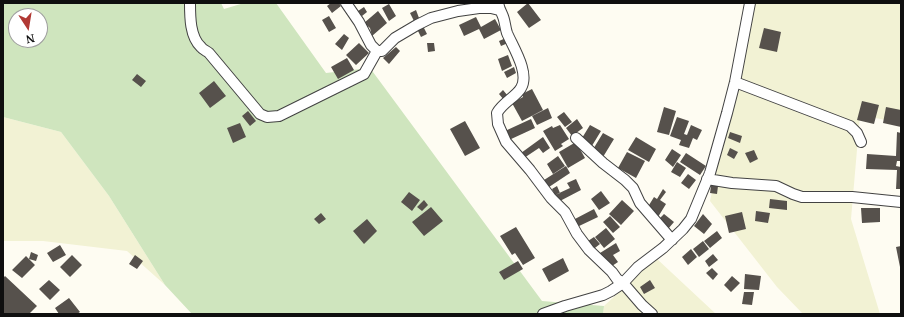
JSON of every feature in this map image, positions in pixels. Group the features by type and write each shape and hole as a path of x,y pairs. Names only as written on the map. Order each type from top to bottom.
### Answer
{"street":[{"path":"190,3 192,32 200,47 209,53 260,114 267,117 279,116 364,74 377,51"},
{"path":"346,3 359,22 371,44 377,51"},
{"path":"543,314 565,306 602,296 623,282 638,267 672,240 691,219 707,179 735,82 750,3"},
{"path":"377,51 382,51 395,38 431,18 458,11 498,7 502,14 506,31 520,62 524,79 521,88 497,113 498,124 506,142 564,212 577,234 589,250 623,282 642,305 652,314"},
{"path":"735,82 850,126 858,132 862,142"},
{"path":"576,138 599,160 633,188 640,202 672,240"},
{"path":"707,179 776,186 802,197 852,197 901,202"}],"green space":[{"path":"3,3 221,3 224,9 244,3 276,3 326,73 370,68 542,301 604,306 603,314 192,314 165,285 109,196 61,132 3,117"},
{"path":"753,3 901,3 901,123 860,115 851,219 880,314 803,314 777,287 710,201"},
{"path":"3,117 61,132 109,196 165,285 127,251 43,241 3,241"},
{"path":"656,258 716,314 603,314 604,306"}],"building":[{"path":"331,3 339,3 341,6 332,13 327,6"},
{"path":"528,3 541,20 529,28 517,12"},
{"path":"389,4 396,16 389,21 382,8"},
{"path":"364,7 367,12 362,16 358,11"},
{"path":"416,10 419,18 414,21 410,13"},
{"path":"378,11 387,23 372,36 370,28 364,23"},
{"path":"329,16 336,28 329,32 322,20"},
{"path":"476,17 481,27 495,19 501,30 484,39 479,29 464,36 459,25"},
{"path":"423,26 427,34 421,37 417,29"},
{"path":"764,28 781,32 777,52 759,48"},
{"path":"344,34 349,38 342,50 335,44"},
{"path":"506,38 508,43 501,46 499,41"},
{"path":"359,43 369,53 356,65 346,55"},
{"path":"427,43 434,43 435,51 428,52"},
{"path":"396,47 400,51 389,64 383,58"},
{"path":"508,55 512,66 502,71 498,59"},
{"path":"347,58 354,70 338,79 331,67"},
{"path":"514,67 516,73 507,78 504,72"},
{"path":"137,74 146,81 141,87 132,80"},
{"path":"214,81 226,96 210,108 199,93"},
{"path":"532,89 543,110 522,121 512,103 523,97 522,94"},
{"path":"503,90 508,96 504,100 499,94"},
{"path":"862,101 879,105 874,124 857,120"},
{"path":"664,107 676,111 669,135 657,132"},
{"path":"886,107 901,110 901,127 883,123"},
{"path":"548,108 552,118 537,125 532,116"},
{"path":"248,111 256,121 250,126 242,116"},
{"path":"564,112 572,122 565,127 557,117"},
{"path":"677,117 689,121 684,134 687,135 691,125 702,130 697,140 693,138 689,148 679,145 681,140 670,136"},
{"path":"531,119 535,128 509,140 505,131"},
{"path":"577,119 583,128 572,136 566,128"},
{"path":"465,121 480,148 465,156 450,129"},
{"path":"240,123 246,137 233,143 227,128"},
{"path":"560,125 569,139 561,144 563,146 555,151 543,131 552,126 553,128"},
{"path":"590,125 601,131 590,149 579,143"},
{"path":"730,132 742,136 740,143 728,138"},
{"path":"897,132 901,133 901,161 897,161 896,166 901,167 901,189 896,189 897,170 866,169 867,154 896,156"},
{"path":"603,133 614,139 603,157 592,151"},
{"path":"543,137 550,148 543,153 539,148 524,158 521,153"},
{"path":"636,137 656,149 649,162 628,150"},
{"path":"576,142 585,158 568,168 559,152"},
{"path":"730,148 738,152 734,159 727,155"},
{"path":"672,149 681,155 673,167 665,160"},
{"path":"754,150 758,159 750,163 745,153"},
{"path":"627,152 645,161 636,178 618,168"},
{"path":"686,153 706,166 700,175 680,162"},
{"path":"558,156 565,166 553,174 547,164"},
{"path":"677,162 686,168 680,177 671,172"},
{"path":"566,166 570,173 549,187 544,180"},
{"path":"688,174 696,180 689,189 681,183"},
{"path":"576,179 581,190 558,202 555,195 570,188 567,183"},
{"path":"557,186 560,193 555,195 552,189"},
{"path":"711,186 718,186 717,194 710,193"},
{"path":"663,189 666,192 660,200 666,204 658,217 646,210 654,197 657,199"},
{"path":"601,191 610,203 599,210 591,199"},
{"path":"409,192 420,200 412,211 401,202"},
{"path":"770,199 787,201 787,210 769,208"},
{"path":"424,200 428,205 422,211 417,207"},
{"path":"622,200 634,211 621,225 609,214"},
{"path":"431,207 443,221 424,236 412,222"},
{"path":"861,208 880,208 880,222 862,223"},
{"path":"594,209 598,217 577,227 573,220"},
{"path":"756,211 770,213 768,223 755,221"},
{"path":"742,212 746,229 729,233 725,216"},
{"path":"321,213 326,219 319,224 314,219"},
{"path":"664,214 674,222 668,229 658,220"},
{"path":"703,214 712,224 704,234 694,226"},
{"path":"610,216 620,227 613,233 603,222"},
{"path":"367,219 377,231 364,244 353,231"},
{"path":"516,227 535,258 523,265 515,253 512,255 500,236"},
{"path":"606,228 615,239 604,248 595,237"},
{"path":"717,231 722,238 710,248 704,241"},
{"path":"594,237 600,244 591,251 585,243"},
{"path":"703,241 709,249 699,257 693,249"},
{"path":"616,243 620,251 613,255 618,262 609,268 600,253"},
{"path":"60,245 66,255 53,262 47,253"},
{"path":"901,246 901,267 900,267 896,247"},
{"path":"691,249 697,257 688,265 682,257"},
{"path":"31,252 38,255 36,261 29,259"},
{"path":"713,254 718,260 709,267 705,261"},
{"path":"72,255 82,265 70,277 60,267"},
{"path":"135,255 143,261 137,269 129,264"},
{"path":"26,256 35,265 22,278 12,270"},
{"path":"563,258 569,271 549,282 542,269"},
{"path":"518,261 523,269 504,280 499,272"},
{"path":"712,268 718,274 713,280 706,273"},
{"path":"745,274 761,276 759,290 744,289"},
{"path":"5,276 37,306 29,314 3,314 3,278"},
{"path":"732,276 740,283 731,292 724,285"},
{"path":"49,280 60,290 50,300 39,289"},
{"path":"650,280 655,288 644,294 640,287"},
{"path":"744,292 754,292 752,305 742,304"},
{"path":"69,298 80,312 77,314 59,314 55,308"}]}
